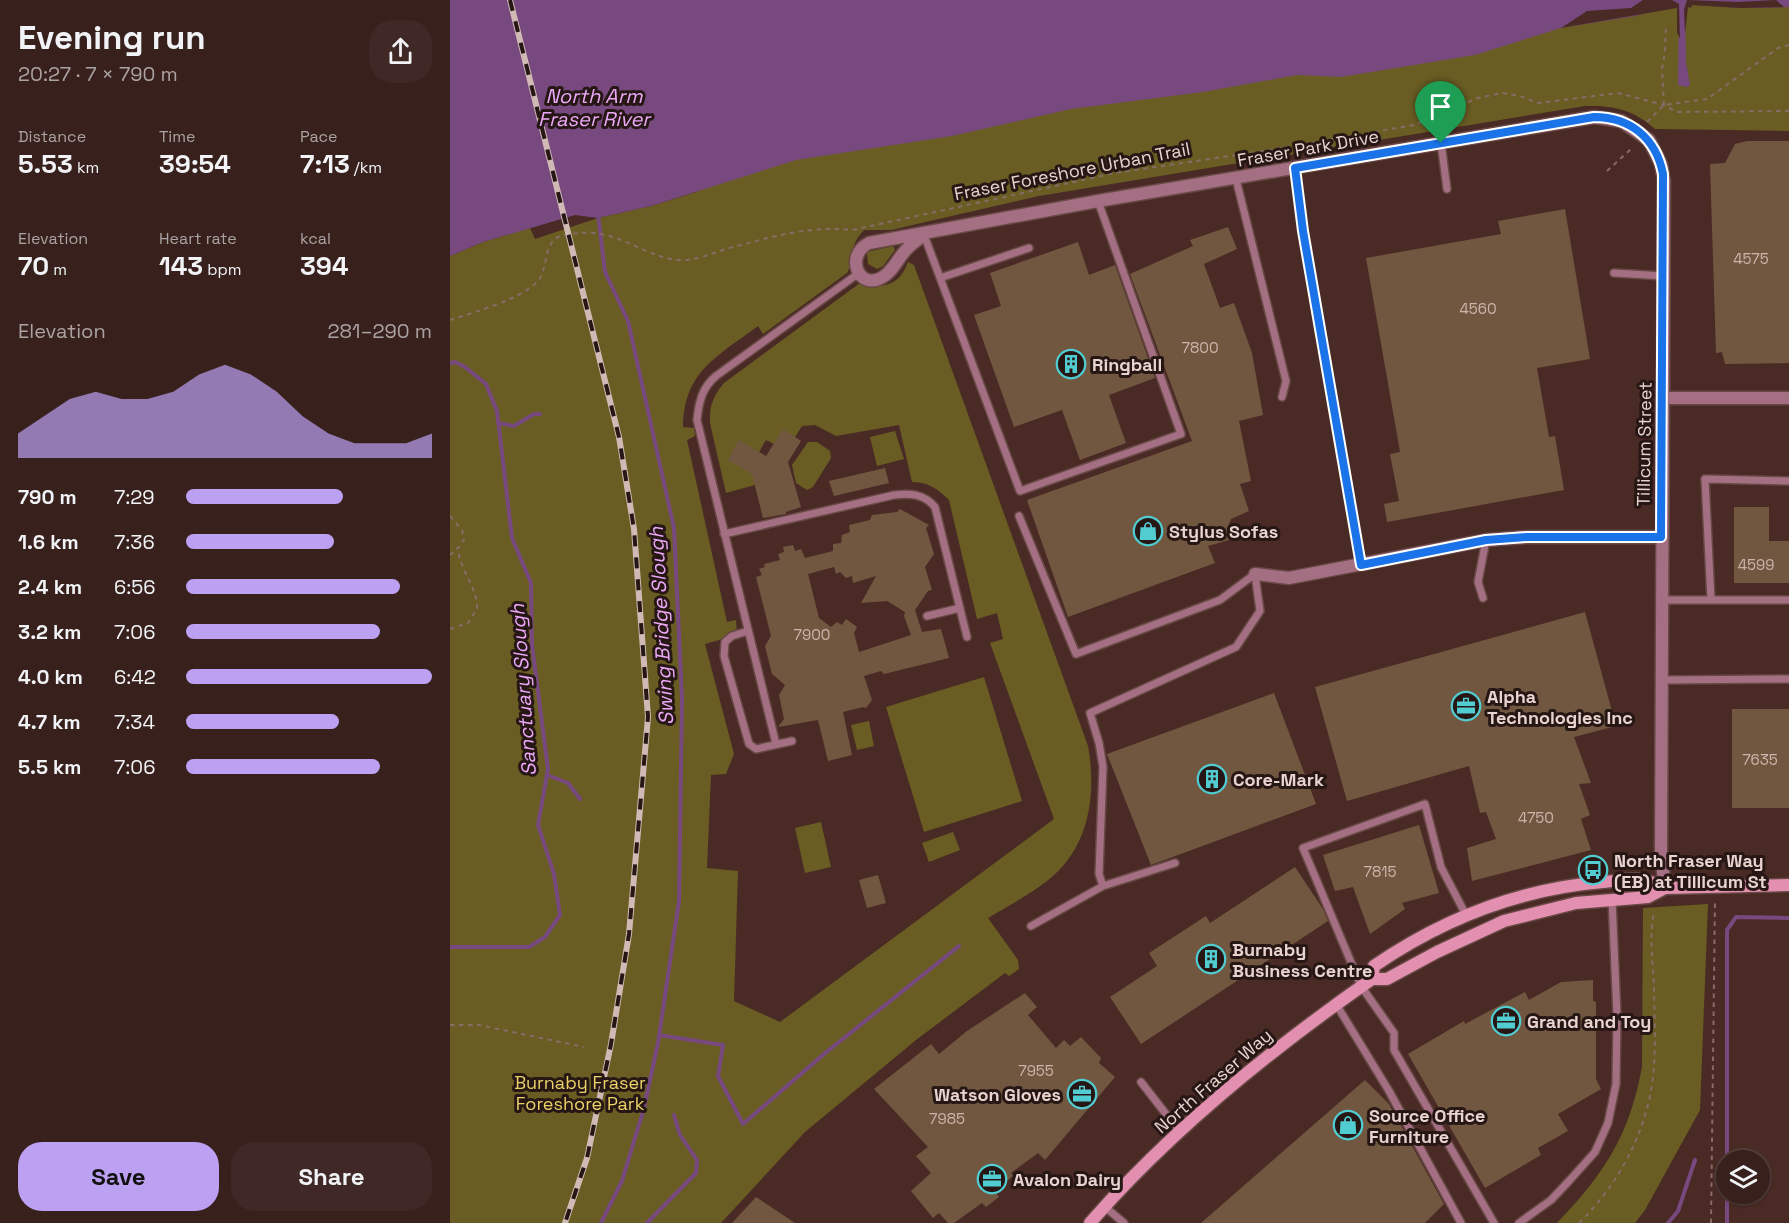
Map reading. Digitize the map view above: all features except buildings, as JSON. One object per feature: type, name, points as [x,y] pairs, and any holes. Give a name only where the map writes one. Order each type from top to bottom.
[{"type":"street","name":"Fraser Park Drive","points":[[859,273],[855,262],[856,255],[863,246],[869,243],[1098,201],[1594,117],[1611,118],[1629,125],[1649,140],[1661,164],[1664,181]]},
{"type":"street","name":"Tillicum Street","points":[[1664,181],[1661,855],[1665,888]]},
{"type":"street","points":[[859,273],[875,281],[888,274],[906,250],[924,234]]},
{"type":"street","points":[[1663,398],[1789,398]]},
{"type":"street","points":[[1255,574],[1289,579],[1486,540],[1527,537],[1661,537]]},
{"type":"street","name":"North Fraser Way","points":[[1366,983],[1374,966],[1396,951],[1466,915],[1511,897],[1564,885],[1647,878],[1665,888]]},
{"type":"street","name":"North Fraser Way","points":[[1090,1223],[1180,1132],[1264,1057],[1366,983],[1387,979],[1437,952],[1504,921],[1576,903],[1648,897],[1665,888],[1789,885]]},
{"type":"lane","points":[[1441,143],[1447,189]]},
{"type":"lane","points":[[1295,168],[1305,243],[1361,565]]},
{"type":"lane","points":[[1236,179],[1286,381],[1282,397]]},
{"type":"lane","points":[[924,234],[1020,491],[1181,434],[1098,201]]},
{"type":"lane","points":[[940,278],[1029,248]]},
{"type":"lane","points":[[776,744],[697,420],[699,402],[705,386],[859,273]]},
{"type":"lane","points":[[1614,273],[1664,276]]},
{"type":"lane","points":[[1712,600],[1706,479],[1789,481]]},
{"type":"lane","points":[[724,534],[894,495],[907,493],[928,499],[935,507],[967,637]]},
{"type":"lane","points":[[1019,516],[1076,654],[1220,600],[1255,574],[1260,611],[1236,646],[1090,713],[1103,767],[1100,874],[1103,886]]},
{"type":"lane","points":[[1483,598],[1478,582],[1486,540]]},
{"type":"lane","points":[[1662,600],[1789,600]]},
{"type":"lane","points":[[927,616],[960,608]]},
{"type":"lane","points":[[748,631],[732,636],[725,642],[724,656],[749,744],[756,749],[792,741]]},
{"type":"lane","points":[[1663,680],[1789,680]]},
{"type":"lane","points":[[1466,915],[1441,867],[1425,804],[1303,848],[1366,983],[1394,1033],[1394,1050],[1494,1223]]},
{"type":"lane","points":[[1031,926],[1103,886],[1175,864]]},
{"type":"lane","points":[[1519,1223],[1551,1200],[1582,1167],[1595,1152],[1608,1123],[1616,1084],[1617,1015],[1612,900]]},
{"type":"lane","points":[[1335,1004],[1389,1091],[1461,1223]]},
{"type":"lane","points":[[1141,1082],[1180,1132]]},
{"type":"lane","points":[[1105,1207],[1124,1223]]},
{"type":"path","points":[[1664,105],[1662,69],[1666,25]]},
{"type":"path","points":[[1647,122],[1664,105],[1707,99],[1778,48],[1789,45]]},
{"type":"path","name":"Fraser Foreshore Urban Trail","points":[[450,320],[513,297],[536,283],[540,279],[550,246],[557,237],[580,232],[618,237],[668,258],[687,260],[789,232],[815,228],[852,230],[1115,173],[1406,126],[1478,98],[1502,93],[1520,96],[1538,103],[1618,93],[1664,105],[1676,112],[1789,111]]},
{"type":"path","points":[[1607,171],[1631,149]]},
{"type":"path","points":[[450,516],[463,535],[463,543],[450,555]]},
{"type":"path","points":[[450,629],[468,623],[477,609],[476,594],[462,571],[458,549]]},
{"type":"path","points":[[1579,1223],[1596,1206],[1616,1179],[1630,1153],[1650,1095],[1654,1065],[1654,913]]},
{"type":"path","points":[[1711,1223],[1714,914]]},
{"type":"path","points":[[450,1025],[479,1025],[584,1047]]},
{"type":"green space","name":"Burnaby Fraser Foreshore Park","points":[[1679,4],[1741,8],[1789,7],[1789,131],[1655,129],[1639,117],[1623,110],[1605,106],[1585,106],[1039,196],[891,230],[864,230],[855,242],[847,273],[763,334],[758,326],[717,356],[697,378],[690,392],[683,427],[694,428],[695,436],[687,440],[727,622],[736,620],[737,635],[705,644],[734,754],[726,774],[711,775],[707,868],[738,871],[734,1001],[780,1022],[1054,819],[990,643],[1003,639],[997,613],[977,619],[949,500],[932,487],[912,482],[899,425],[836,436],[815,425],[802,426],[795,437],[774,444],[766,440],[756,461],[755,485],[726,493],[710,423],[711,407],[720,388],[860,283],[876,286],[890,284],[905,270],[908,262],[914,265],[1088,746],[1091,783],[1087,820],[1081,837],[1061,868],[1033,891],[988,918],[1018,960],[1019,969],[1009,976],[1005,973],[916,1040],[805,1132],[721,1223],[450,1223],[450,256],[483,242],[530,228],[535,239],[598,218],[651,206],[696,192],[712,170],[778,141],[1635,16]]},
{"type":"green space","points":[[893,246],[895,250],[883,266],[877,269],[868,264],[867,252]]},
{"type":"green space","points":[[895,431],[904,459],[877,466],[870,437]]},
{"type":"green space","points":[[808,442],[817,442],[830,451],[831,458],[813,487],[807,490],[796,483],[792,465]]},
{"type":"green space","points":[[984,677],[1022,801],[924,832],[886,707]]},
{"type":"green space","points":[[869,721],[874,746],[857,750],[851,725]]},
{"type":"green space","points":[[821,822],[831,867],[805,873],[795,828]]},
{"type":"green space","points":[[953,832],[960,850],[929,862],[922,843]]},
{"type":"green space","points":[[1708,904],[1700,1110],[1645,1210],[1635,1223],[1557,1223],[1589,1187],[1613,1152],[1637,1091],[1642,1067],[1643,908]]},
{"type":"water","name":"North Arm Fraser River","points":[[450,0],[1789,0],[1789,7],[1741,8],[1685,4],[1686,62],[1690,85],[1687,87],[1678,85],[1679,4],[1635,16],[1561,28],[1475,55],[1341,77],[1297,75],[1203,92],[1071,109],[952,136],[796,160],[651,206],[598,218],[575,215],[483,242],[450,256]]},
{"type":"pier","points":[[1643,0],[1672,0],[1679,4],[1680,38],[1677,33],[1677,8],[1561,28],[1587,11],[1631,8]]},
{"type":"pier","points":[[1687,0],[1737,2],[1776,0],[1784,7],[1741,8],[1692,5],[1691,8],[1688,7],[1685,33],[1684,10]]},
{"type":"waterway","name":"Swing Bridge Slough","points":[[598,214],[605,272],[628,321],[674,528],[682,699],[679,901],[658,1043],[644,1108],[622,1181],[601,1223]]},
{"type":"waterway","name":"Sanctuary Slough","points":[[450,363],[455,362],[465,367],[486,384],[497,411],[512,538],[531,583],[532,645],[548,769],[538,825],[554,874],[560,915],[545,937],[529,947],[450,947]]},
{"type":"waterway","points":[[498,423],[514,426],[534,414],[540,414]]},
{"type":"waterway","points":[[547,775],[568,783],[580,799]]},
{"type":"waterway","points":[[1727,1150],[1727,930],[1736,917],[1789,918]]},
{"type":"waterway","points":[[659,1035],[723,1045],[718,1076],[743,1124],[824,1054],[959,946]]},
{"type":"waterway","points":[[647,1223],[696,1173],[697,1160],[680,1135],[674,1115]]},
{"type":"waterway","points":[[1668,1223],[1678,1211],[1695,1160]]},
{"type":"waterway","points":[[1727,1204],[1727,1223]]},
{"type":"railway","points":[[510,0],[619,437],[634,529],[648,717],[629,934],[611,1044],[587,1158],[565,1223]]},
{"type":"place","name":"Ringball","points":[[1071,364]]},
{"type":"place","name":"Stylus Sofas","points":[[1148,531]]},
{"type":"place","name":"Alpha Technologies Inc","points":[[1466,706]]},
{"type":"place","name":"Core-Mark","points":[[1212,779]]},
{"type":"place","name":"North Fraser Way (EB) at Tillicum St","points":[[1593,870]]},
{"type":"place","name":"Burnaby Business Centre","points":[[1211,959]]},
{"type":"place","name":"Grand and Toy","points":[[1506,1021]]},
{"type":"place","name":"Watson Gloves","points":[[1082,1094]]},
{"type":"place","name":"Source Office Furniture","points":[[1348,1125]]},
{"type":"place","name":"Avalon Dairy","points":[[992,1179]]},
{"type":"route","points":[[1603,117],[1621,121],[1635,129],[1649,140],[1658,154],[1664,181],[1661,537],[1527,537],[1486,540],[1361,565],[1303,231],[1295,168],[1441,143],[1603,117]]}]
